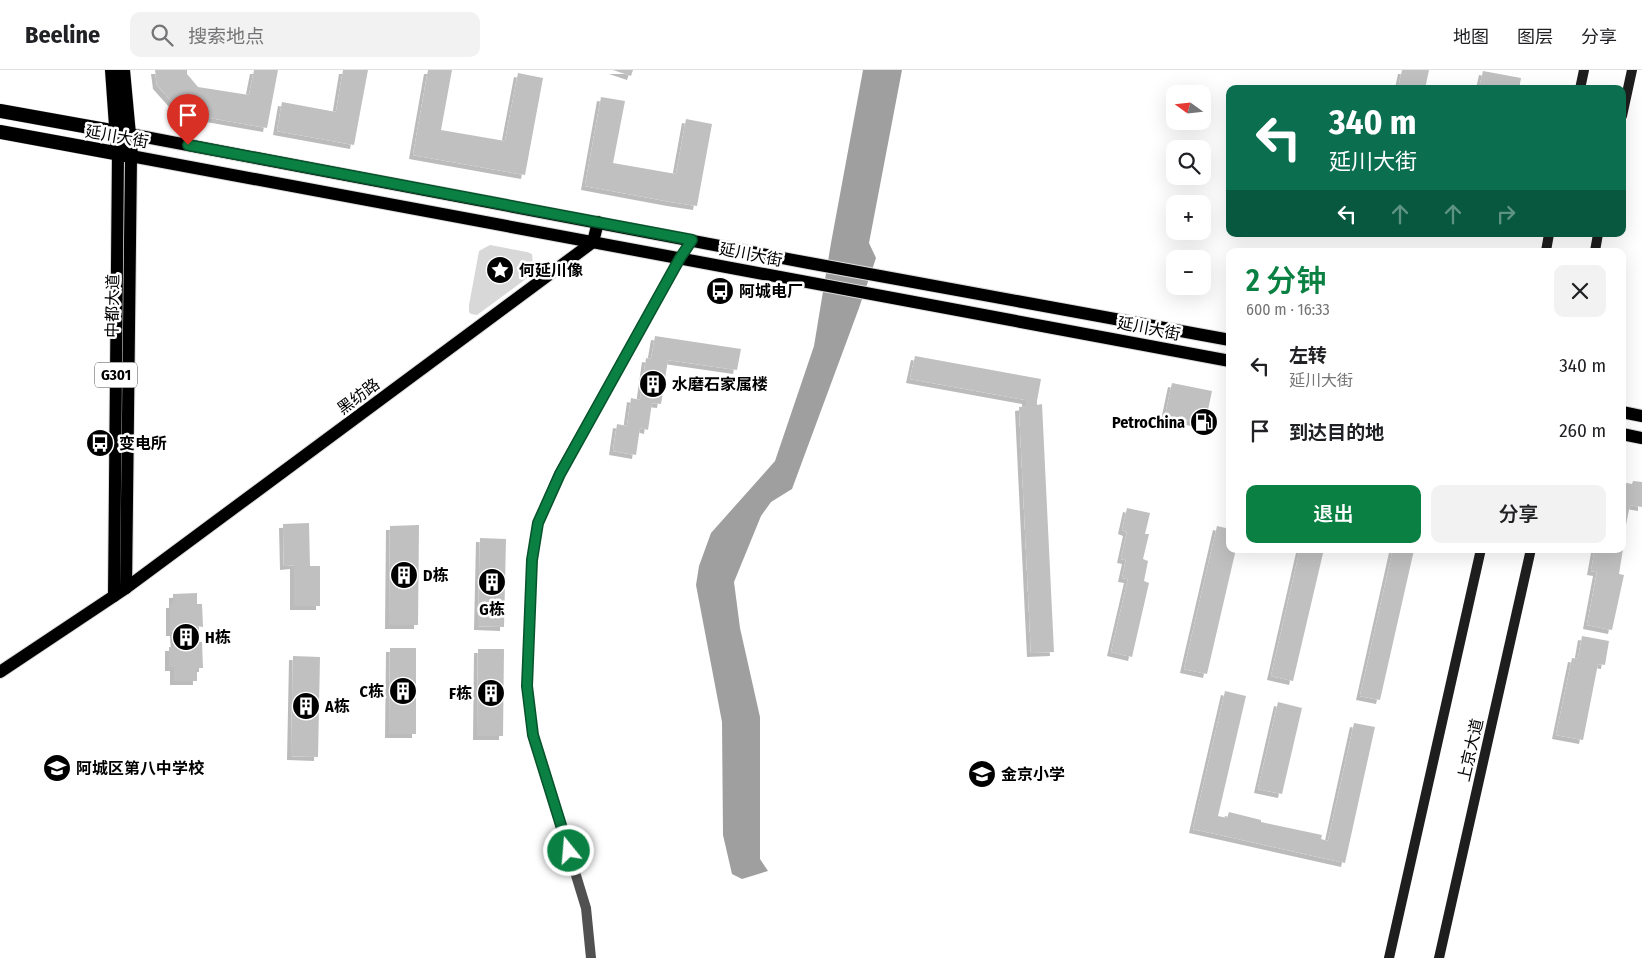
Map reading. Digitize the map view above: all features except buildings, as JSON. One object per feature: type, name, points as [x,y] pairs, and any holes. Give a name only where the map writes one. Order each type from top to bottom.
[{"type":"highway","name":"中都大道","points":[[112,70],[123,133]]},
{"type":"highway","name":"中都大道","points":[[123,70],[124,155]]},
{"type":"highway","name":"延川大街","points":[[0,111],[123,133]]},
{"type":"highway","name":"延川大街","points":[[0,132],[124,155]]},
{"type":"main road","points":[[1581,85],[1584,70]]},
{"type":"main road","points":[[1626,98],[1632,70]]},
{"type":"main road","name":"延川大街","points":[[123,133],[808,263],[1226,339]]},
{"type":"main road","name":"延川大街","points":[[124,155],[1226,360]]},
{"type":"main road","name":"中都大道","points":[[124,155],[126,588]]},
{"type":"main road","name":"中都大道","points":[[114,596],[124,155]]},
{"type":"main road","points":[[593,242],[598,222]]},
{"type":"main road","name":"黑纺路","points":[[126,588],[593,242]]},
{"type":"main road","points":[[1626,413],[1642,416]]},
{"type":"main road","points":[[1626,435],[1642,438]]},
{"type":"main road","points":[[1389,958],[1480,553]]},
{"type":"main road","name":"上京大道","points":[[1439,958],[1530,553]]},
{"type":"main road","points":[[0,672],[126,588]]},
{"type":"street","points":[[591,958],[586,908],[533,735],[527,686],[532,560],[538,523],[560,474],[680,258],[692,240]]},
{"type":"shaded area","points":[[863,70],[902,70],[869,243],[876,258],[792,489],[771,502],[761,516],[734,582],[740,628],[760,717],[760,859],[768,871],[742,879],[732,874],[723,835],[722,722],[696,585],[699,566],[711,533],[775,461],[814,346]]},
{"type":"shaded area","points":[[490,245],[532,254],[534,273],[477,315],[471,314],[469,312],[469,305],[479,251]]},
{"type":"place","name":"何延川像","points":[[500,270]]},
{"type":"place","name":"阿城电厂","points":[[720,291]]},
{"type":"place","name":"水磨石家属楼","points":[[653,384]]},
{"type":"place","name":"PetroChina","points":[[1204,422]]},
{"type":"place","name":"变电所","points":[[100,443]]},
{"type":"place","name":"D栋","points":[[404,575]]},
{"type":"place","name":"G栋","points":[[492,582]]},
{"type":"place","name":"H栋","points":[[186,637]]},
{"type":"place","name":"C栋","points":[[403,691]]},
{"type":"place","name":"F栋","points":[[491,693]]},
{"type":"place","name":"A栋","points":[[306,706]]},
{"type":"place","name":"阿城区第八中学校","points":[[57,768]]},
{"type":"place","name":"金京小学","points":[[982,774]]},
{"type":"route","points":[[188,145],[692,240],[680,258],[560,474],[538,523],[532,560],[527,686],[533,735],[569,851]]}]
